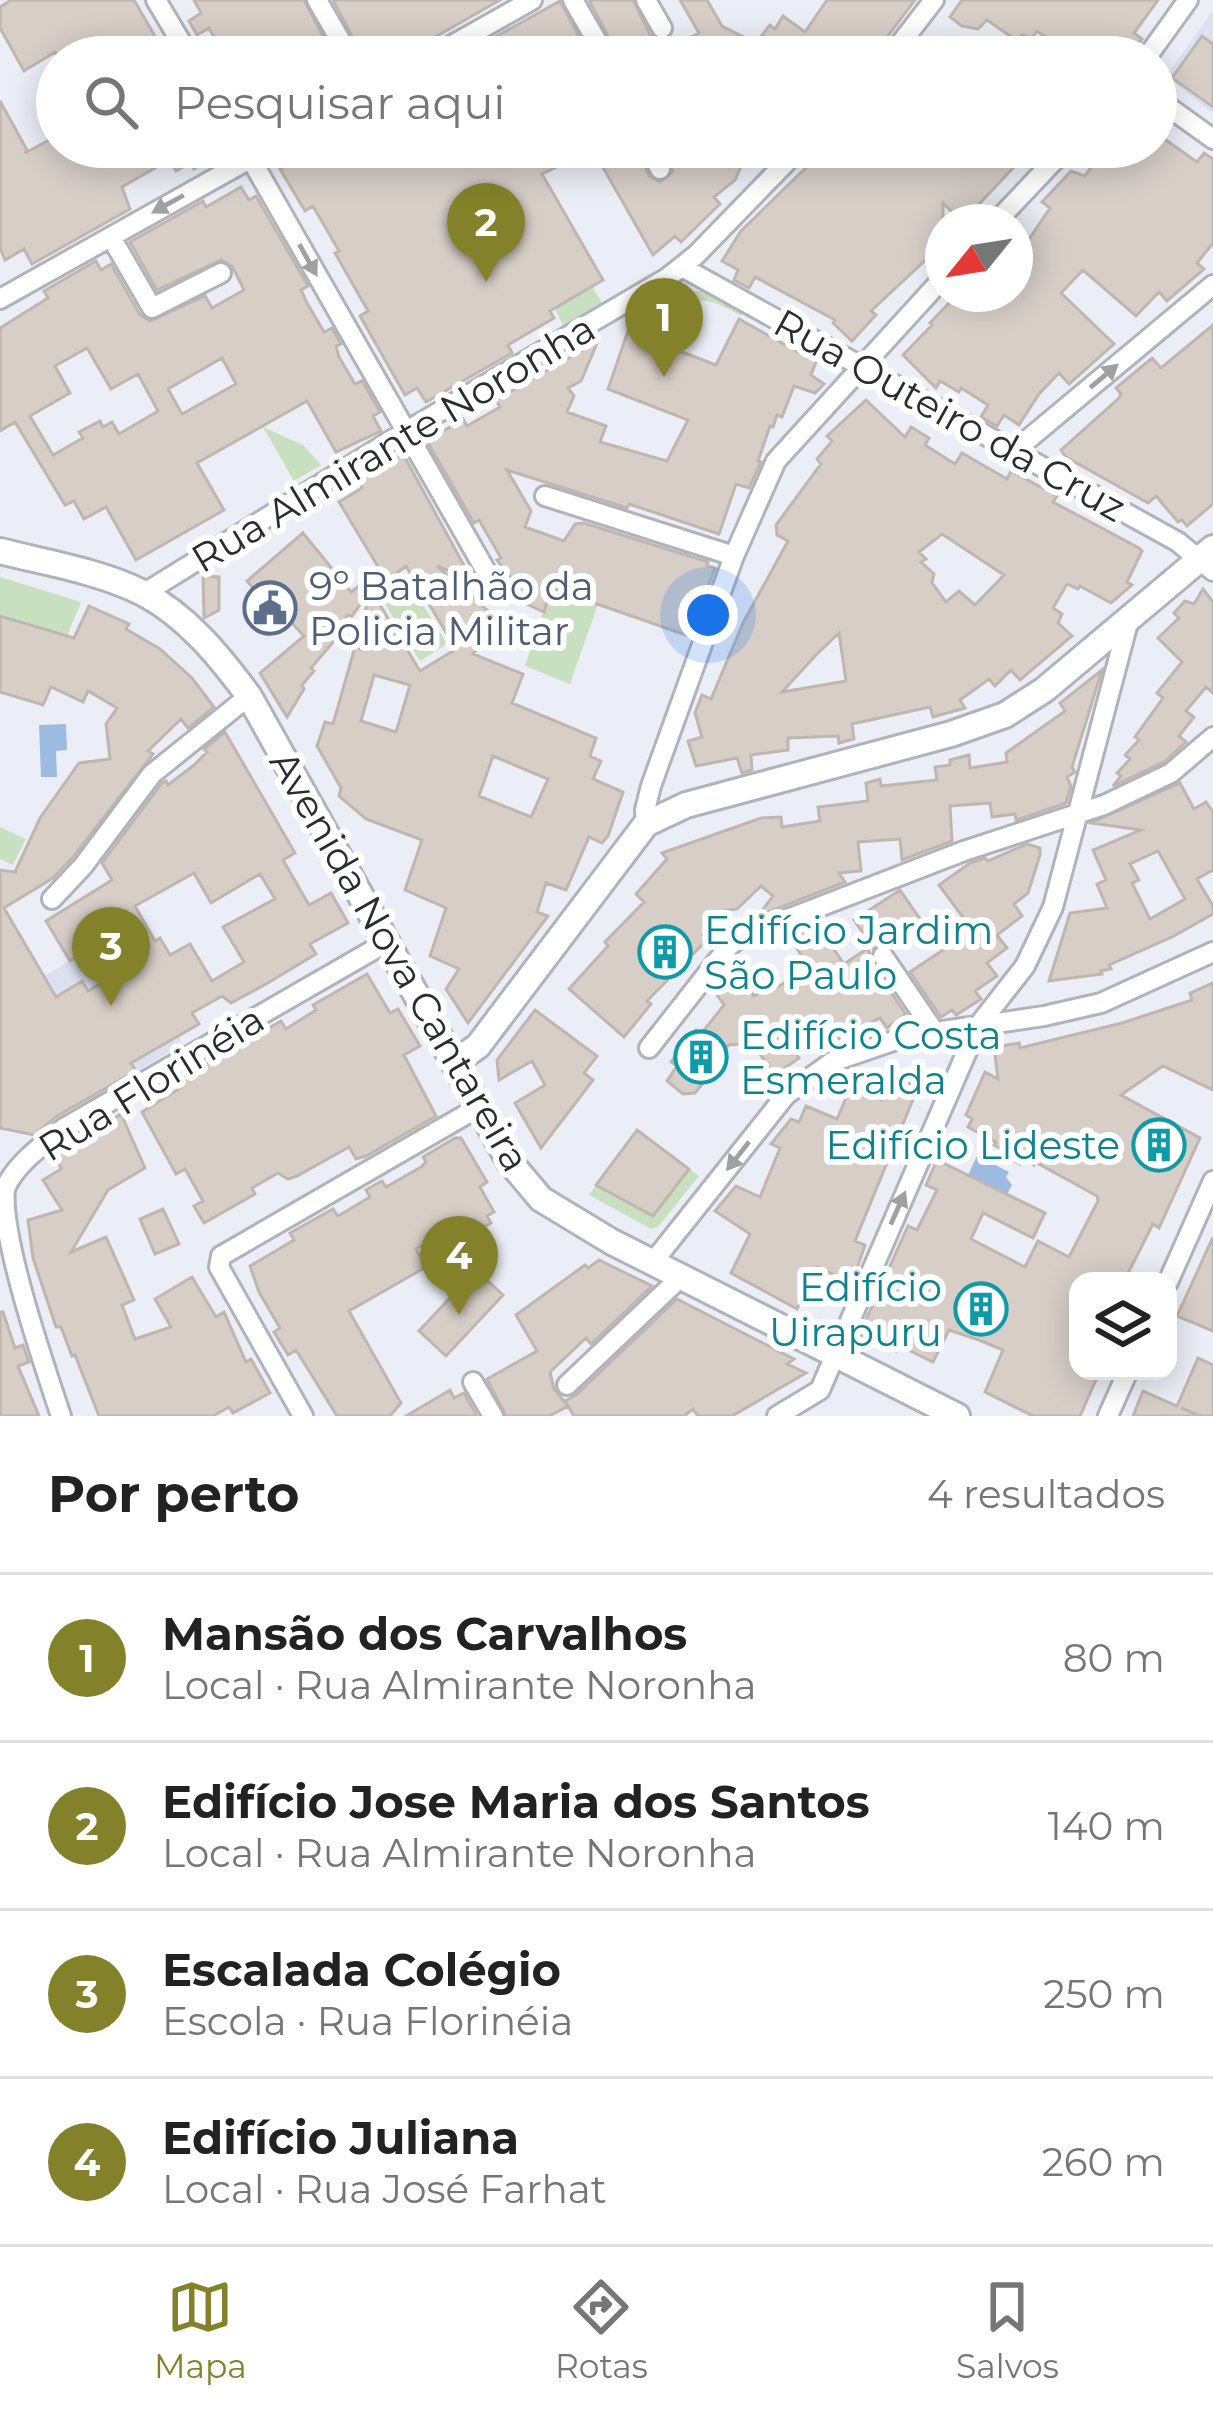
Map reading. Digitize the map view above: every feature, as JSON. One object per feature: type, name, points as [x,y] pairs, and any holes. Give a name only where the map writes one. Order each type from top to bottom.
[{"type":"main road","name":"Avenida Nova Cantareira","points":[[0,551],[76,570],[143,594],[206,644],[249,696],[509,1161],[532,1192],[612,1242],[957,1416]]},
{"type":"main road","points":[[454,1063],[478,1046],[646,824],[686,805],[951,734],[1005,715],[1044,690],[1209,559]]},
{"type":"street","points":[[156,0],[177,36]]},
{"type":"street","points":[[317,0],[338,36]]},
{"type":"street","points":[[573,0],[594,36]]},
{"type":"street","points":[[646,0],[662,28]]},
{"type":"street","points":[[906,36],[934,0]]},
{"type":"street","points":[[1162,36],[1188,0]]},
{"type":"street","points":[[466,36],[522,3]]},
{"type":"street","points":[[1177,113],[1213,139]]},
{"type":"street","points":[[0,298],[222,168]]},
{"type":"street","points":[[255,168],[487,573]]},
{"type":"street","name":"Rua Almirante Noronha","points":[[143,594],[682,267],[780,168]]},
{"type":"street","points":[[1013,204],[1047,168]]},
{"type":"street","points":[[110,236],[152,308],[220,273]]},
{"type":"street","name":"Rua Outeiro da Cruz","points":[[682,267],[1209,559]]},
{"type":"street","points":[[1014,451],[1213,285]]},
{"type":"street","points":[[646,824],[645,804],[651,786],[734,556],[776,461],[925,297]]},
{"type":"street","points":[[545,496],[734,556]]},
{"type":"street","points":[[777,1416],[820,1390],[978,1026],[1012,986],[1040,938],[1081,813],[1129,619]]},
{"type":"street","points":[[52,899],[152,774],[249,696]]},
{"type":"street","points":[[649,1048],[741,937],[964,851],[1081,813],[1172,773],[1213,736]]},
{"type":"street","name":"Rua Florinéia","points":[[61,1416],[12,1275],[2,1226],[3,1187],[64,1129],[387,942]]},
{"type":"street","points":[[653,1262],[786,1095],[832,1062],[934,1031],[1100,1003],[1213,952]]},
{"type":"street","points":[[883,956],[934,1031]]},
{"type":"street","points":[[303,1416],[219,1267],[221,1256],[479,1107]]},
{"type":"street","points":[[1172,1272],[1213,1181]]},
{"type":"street","points":[[567,1384],[682,1276]]},
{"type":"street","points":[[1108,1416],[1124,1380]]},
{"type":"street","points":[[473,1382],[493,1416]]},
{"type":"shaded area","points":[[1213,10],[1213,114],[1177,85],[1177,61]]},
{"type":"shaded area","points":[[117,933],[183,1044],[111,1087],[44,976]]},
{"type":"green space","points":[[592,286],[603,305],[564,327],[554,308]]},
{"type":"green space","points":[[706,291],[743,311],[741,316],[715,303],[694,300],[647,316],[651,304]]},
{"type":"green space","points":[[263,427],[303,445],[321,465],[294,481]]},
{"type":"green space","points":[[0,577],[81,602],[67,636],[0,616]]},
{"type":"green space","points":[[409,582],[447,644],[420,661],[382,599]]},
{"type":"green space","points":[[551,588],[598,604],[570,684],[525,666]]},
{"type":"green space","points":[[0,827],[26,839],[13,865],[0,859]]},
{"type":"green space","points":[[689,1169],[699,1176],[658,1227],[651,1229],[589,1195],[596,1185],[653,1216]]},
{"type":"water","points":[[66,724],[67,750],[56,751],[57,777],[41,777],[39,725]]},
{"type":"water","points":[[977,1156],[1009,1172],[1006,1177],[1012,1185],[1007,1194],[968,1175]]},
{"type":"building","points":[[11,0],[134,0],[155,36],[36,36],[36,64],[24,71],[0,28],[0,7]]},
{"type":"building","points":[[194,0],[304,0],[323,36],[213,36],[209,28],[197,35],[189,21],[201,13]]},
{"type":"building","points":[[333,0],[500,0],[437,36],[352,36]]},
{"type":"building","points":[[589,0],[633,0],[652,36],[608,36]]},
{"type":"building","points":[[680,0],[707,0],[722,26],[742,36],[693,36],[699,33]]},
{"type":"building","points":[[827,0],[915,0],[888,36],[761,36],[770,25],[775,29],[783,16],[805,32]]},
{"type":"building","points":[[962,0],[1158,0],[1134,33],[1138,36],[1044,36],[1037,31],[1033,36],[1010,36],[987,20],[978,29],[950,17]]},
{"type":"building","points":[[560,1],[579,36],[497,36]]},
{"type":"building","points":[[1202,36],[1213,44],[1213,107],[1177,82],[1177,71]]},
{"type":"building","points":[[0,101],[25,153],[36,147],[36,168],[155,168],[122,187],[130,209],[32,264],[24,249],[5,260],[0,248]]},
{"type":"building","points":[[1177,148],[1197,162],[1204,153],[1213,159],[1213,243],[1197,263],[1204,269],[1167,301],[1159,292],[1136,316],[1083,270],[1061,293],[1114,344],[1069,384],[1059,373],[1019,425],[1004,415],[997,426],[981,417],[988,405],[940,381],[936,388],[903,355],[941,312],[1033,312],[1033,233],[1050,208],[1042,202],[1071,171],[1085,176],[1091,168],[1177,168]]},
{"type":"building","points":[[555,168],[542,174],[603,280],[550,311],[554,318],[508,345],[512,353],[426,402],[417,388],[405,395],[360,316],[368,311],[335,253],[339,251],[313,206],[305,211],[280,169]]},
{"type":"building","points":[[603,168],[645,168],[660,182],[672,168],[740,168],[735,180],[714,197],[720,204],[681,242],[675,236],[653,255]]},
{"type":"building","points":[[806,168],[1013,168],[979,204],[925,204],[925,261],[871,311],[876,315],[852,341],[835,320],[755,277],[749,288],[734,280],[738,270],[722,261],[741,231]]},
{"type":"building","points":[[241,187],[249,200],[256,196],[308,286],[301,290],[307,303],[324,332],[332,328],[341,344],[336,346],[339,357],[355,384],[362,381],[380,412],[373,416],[381,431],[336,452],[307,401],[197,463],[224,510],[136,560],[106,507],[84,519],[74,501],[65,505],[15,422],[0,431],[0,328],[48,298],[44,291],[96,261],[101,270],[111,264],[140,315],[150,321],[205,296],[212,308],[244,290],[232,266],[221,260],[157,290],[130,242],[203,201],[206,207]],"holes":[[[87,348],[111,389],[138,374],[158,411],[119,434],[112,422],[103,427],[100,421],[79,432],[83,438],[53,455],[30,416],[70,393],[55,366]],[[222,358],[236,384],[182,414],[168,389]]]},
{"type":"building","points":[[739,319],[816,362],[811,375],[824,384],[815,393],[794,386],[782,417],[777,415],[770,426],[749,488],[736,484],[719,534],[507,470],[531,511],[525,527],[564,541],[575,524],[584,523],[715,568],[689,636],[551,588],[544,612],[509,596],[513,580],[427,441],[463,419],[467,426],[500,407],[496,400],[598,341],[581,381],[568,388],[574,396],[567,412],[606,426],[600,442],[667,461],[688,420],[608,389],[628,331],[716,365]]},
{"type":"building","points":[[1213,325],[1213,504],[1187,526],[1156,496],[1148,503],[1061,450],[1119,398],[1116,388],[1152,358],[1161,368]]},
{"type":"building","points":[[866,400],[905,437],[911,427],[929,438],[925,445],[955,464],[962,453],[1007,479],[1011,471],[1057,496],[1053,502],[1139,548],[1142,551],[1127,582],[1132,585],[1111,603],[1067,584],[1053,608],[1062,614],[1058,623],[1072,636],[1020,680],[1011,670],[995,686],[989,679],[960,700],[965,708],[933,717],[930,707],[852,724],[854,739],[839,743],[838,736],[788,738],[788,750],[751,755],[752,770],[742,773],[737,758],[696,766],[688,741],[702,737],[695,713],[702,695],[711,699],[743,623],[788,541],[777,535],[776,525],[821,464],[817,459],[832,441],[827,436]],"holes":[[[942,534],[1004,575],[975,605],[959,591],[946,602],[932,583],[934,574],[921,562],[926,559],[919,552]],[[839,633],[846,681],[782,692],[816,655]]]},
{"type":"building","points":[[403,454],[472,580],[437,566],[495,617],[488,624],[487,638],[473,654],[523,674],[512,703],[596,738],[590,756],[601,761],[593,779],[623,792],[608,836],[602,843],[589,837],[566,890],[546,883],[537,912],[548,916],[468,1023],[446,989],[459,969],[430,956],[446,908],[405,890],[422,840],[366,819],[339,796],[341,788],[317,746],[325,722],[333,724],[355,647],[364,650],[373,622],[363,619],[371,590],[420,671],[456,649],[406,566],[387,581],[382,573],[352,616],[347,615],[335,640],[311,668],[314,671],[287,717],[260,673],[304,636],[247,581],[303,533],[351,592],[380,570],[339,502],[362,488],[359,478]],"holes":[[[374,675],[410,685],[396,732],[361,721]],[[493,756],[548,779],[531,817],[479,796]]]},
{"type":"building","points":[[203,576],[219,577],[219,610],[204,618]]},
{"type":"building","points":[[1203,589],[1213,602],[1213,693],[1206,687],[1186,711],[1194,717],[1179,736],[1186,742],[1164,762],[1113,786],[1130,759],[1125,755],[1139,740],[1135,737],[1163,698],[1157,693],[1182,662],[1158,638],[1179,618],[1174,613],[1185,601],[1194,604]]},
{"type":"building","points":[[89,606],[129,624],[126,629],[160,649],[192,678],[214,707],[188,728],[181,719],[148,751],[153,754],[73,857],[53,878],[4,908],[56,997],[82,981],[88,991],[123,970],[105,940],[70,961],[46,921],[112,880],[102,863],[162,783],[168,785],[194,765],[207,752],[204,749],[225,732],[295,853],[283,860],[309,905],[331,893],[348,923],[310,944],[316,954],[266,984],[231,1003],[222,996],[192,1013],[199,1024],[131,1063],[136,1071],[57,1116],[34,1135],[0,1128],[0,870],[15,872],[40,818],[79,763],[110,759],[106,724],[117,708],[88,691],[83,702],[51,687],[43,705],[0,692],[0,616],[74,638]],"holes":[[[194,873],[211,903],[260,874],[275,899],[223,927],[244,962],[212,981],[190,944],[170,955],[160,938],[155,941],[135,906]]]},
{"type":"building","points":[[1102,670],[1072,767],[1075,772],[1067,777],[1071,786],[1066,803],[1016,820],[1015,814],[992,817],[990,803],[950,806],[952,841],[902,860],[900,839],[858,842],[861,871],[839,873],[845,882],[758,916],[773,896],[761,886],[737,909],[726,910],[703,935],[708,939],[647,1001],[651,1004],[624,1037],[569,989],[644,902],[636,894],[667,859],[662,853],[761,818],[781,817],[782,827],[820,821],[818,807],[868,801],[866,783],[880,779],[881,786],[937,780],[935,767],[950,765],[950,760],[969,755],[970,768],[1007,762],[1006,753],[1065,711],[1060,703]]},
{"type":"building","points":[[1180,783],[1194,809],[1206,802],[1213,812],[1213,870],[1197,879],[1213,914],[1109,965],[1111,969],[1102,974],[1049,981],[1070,913],[1107,908],[1097,884],[1106,880],[1093,850],[1141,830],[1091,823]],"holes":[[[1158,851],[1185,899],[1150,919],[1132,883],[1139,880],[1130,864]]]},
{"type":"building","points":[[1027,844],[1040,848],[1040,855],[1028,893],[1014,904],[1022,916],[997,935],[1007,948],[987,963],[997,976],[975,991],[981,999],[956,1015],[952,1010],[941,1017],[910,972],[946,948],[938,938],[965,920],[939,885],[970,863],[988,861]]},
{"type":"building","points":[[900,890],[923,923],[890,945],[873,948],[854,920]]},
{"type":"building","points":[[816,923],[844,964],[868,948],[872,964],[911,1022],[903,1016],[887,1028],[880,1018],[839,1039],[833,1028],[795,1053],[799,1058],[775,1075],[752,1043],[728,1045],[720,1062],[706,1061],[708,1077],[695,1093],[683,1094],[667,1081],[677,1066],[671,1062],[724,1005],[713,989],[731,965],[754,996],[773,984],[776,988],[784,983],[789,990],[814,974],[787,934]]},
{"type":"building","points":[[367,974],[390,1013],[398,1009],[420,1046],[404,1055],[436,1116],[366,1156],[356,1159],[349,1147],[297,1176],[288,1179],[278,1173],[252,1188],[255,1194],[204,1223],[194,1206],[203,1201],[185,1169],[176,1174],[142,1112],[180,1088],[176,1082],[281,1021],[286,1029],[316,1010],[313,1005]]},
{"type":"building","points":[[1213,983],[1213,1090],[1163,1066],[1121,1095],[1200,1138],[1159,1228],[1153,1224],[1129,1272],[1069,1272],[1069,1380],[1096,1380],[1080,1416],[1033,1416],[985,1392],[1003,1350],[979,1340],[949,1330],[933,1362],[898,1345],[896,1351],[859,1335],[908,1226],[917,1230],[937,1190],[926,1185],[937,1160],[1045,1213],[1033,1238],[983,1213],[971,1239],[1025,1267],[1038,1241],[1069,1257],[1098,1201],[1097,1196],[1035,1162],[1022,1158],[1020,1164],[1003,1155],[1005,1151],[996,1142],[968,1127],[972,1119],[966,1115],[985,1072],[998,1079],[994,1047],[1019,1043],[1020,1048],[1122,1023],[1192,1000],[1190,993]]},
{"type":"building","points":[[535,1010],[597,1056],[584,1073],[593,1080],[541,1148],[515,1103],[545,1085],[532,1061],[499,1080],[497,1060]]},
{"type":"building","points":[[892,1076],[918,1087],[855,1241],[865,1245],[852,1283],[817,1267],[797,1309],[731,1273],[750,1234],[715,1211],[736,1186],[760,1197],[780,1148],[771,1144],[791,1119],[799,1122],[806,1106],[837,1119],[851,1086],[882,1100]]},
{"type":"building","points":[[121,1114],[145,1168],[108,1190],[71,1252],[106,1237],[134,1300],[122,1305],[135,1339],[171,1327],[155,1299],[192,1277],[216,1317],[224,1312],[246,1362],[251,1359],[270,1393],[233,1413],[229,1407],[213,1416],[99,1416],[75,1355],[61,1327],[56,1327],[33,1258],[28,1220],[62,1210],[43,1180],[61,1169],[55,1154]]},
{"type":"building","points":[[637,1130],[689,1169],[653,1216],[596,1185]]},
{"type":"building","points":[[461,1138],[487,1182],[480,1187],[494,1212],[487,1216],[491,1223],[453,1245],[445,1232],[416,1249],[426,1267],[349,1311],[401,1403],[390,1416],[337,1416],[296,1350],[288,1355],[274,1332],[280,1328],[250,1266],[294,1240],[290,1233],[333,1209],[338,1216],[370,1197],[366,1190],[382,1181],[386,1187],[421,1167],[426,1162],[423,1157]]},
{"type":"building","points":[[163,1209],[179,1244],[155,1254],[140,1219]]},
{"type":"building","points":[[1213,1237],[1213,1331],[1177,1316]]},
{"type":"building","points":[[599,1260],[652,1286],[591,1344],[586,1338],[550,1372],[554,1389],[568,1406],[549,1416],[506,1416],[487,1379],[537,1351],[516,1315]]},
{"type":"building","points":[[476,1270],[503,1295],[446,1356],[419,1331]]},
{"type":"building","points":[[677,1299],[794,1359],[787,1364],[806,1373],[732,1416],[698,1416],[693,1409],[684,1416],[574,1416],[565,1401]]},
{"type":"building","points":[[0,1312],[15,1348],[23,1345],[29,1362],[18,1366],[39,1416],[0,1416]]},
{"type":"building","points":[[1198,1358],[1213,1365],[1213,1416],[1181,1408],[1200,1416],[1133,1416],[1143,1391],[1177,1406]]},
{"type":"building","points":[[450,1390],[454,1398],[464,1393],[477,1416],[406,1416]]},
{"type":"place","name":"Edifício Jose Maria dos Santos","points":[[486,282]]},
{"type":"place","name":"Mansão dos Carvalhos","points":[[664,377]]},
{"type":"place","name":"9º Batalhão da Policia Militar","points":[[270,608]]},
{"type":"place","name":"Edifício Jardim São Paulo","points":[[665,952]]},
{"type":"place","name":"Escalada Colégio","points":[[111,1006]]},
{"type":"place","name":"Edifício Costa Esmeralda","points":[[701,1057]]},
{"type":"place","name":"Edifício Lideste","points":[[1159,1145]]},
{"type":"place","name":"Edifício Uirapuru","points":[[981,1309]]},
{"type":"place","name":"Edifício Juliana","points":[[459,1315]]}]
